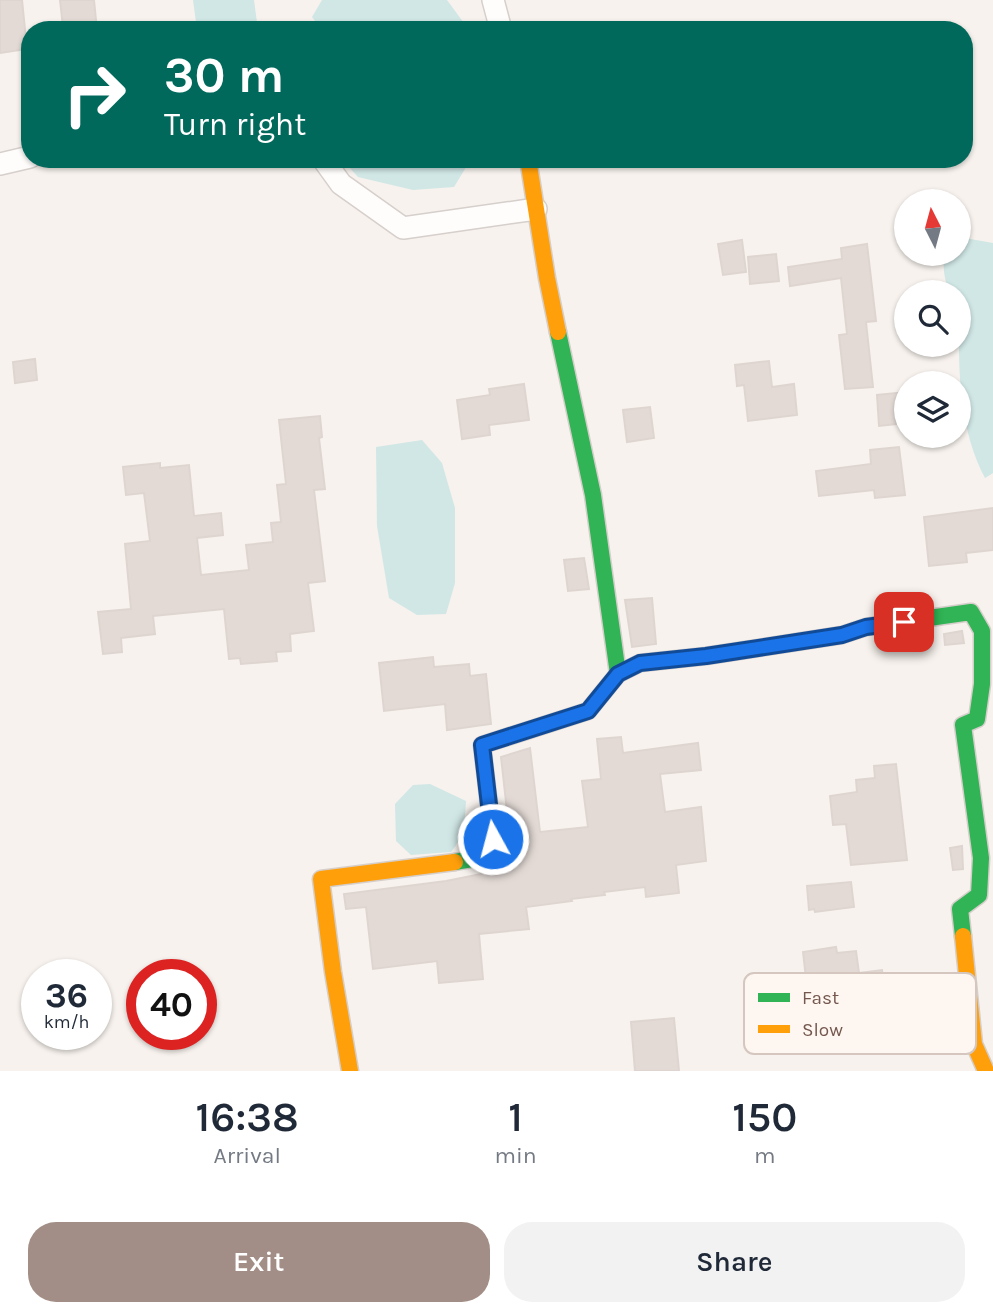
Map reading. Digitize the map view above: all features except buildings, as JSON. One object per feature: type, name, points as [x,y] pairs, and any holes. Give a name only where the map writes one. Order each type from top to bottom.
[{"type":"street","points":[[493,0],[499,21]]},
{"type":"street","points":[[0,164],[21,159]]},
{"type":"street","points":[[329,168],[341,184],[403,228],[536,209]]},
{"type":"street","points":[[529,168],[547,278],[593,495],[618,674]]},
{"type":"street","points":[[350,1071],[332,972],[321,878],[436,867],[484,857],[493,839],[482,745],[588,711],[618,674],[640,663],[706,656],[842,635],[866,627],[971,612],[982,631],[982,684],[976,719],[963,725],[982,858],[979,895],[960,909],[967,973]]},
{"type":"street","points":[[976,1048],[986,1071]]},
{"type":"water","points":[[193,0],[254,0],[257,21],[196,21]]},
{"type":"water","points":[[322,0],[447,0],[462,21],[315,21],[312,17]]},
{"type":"water","points":[[350,168],[466,168],[454,187],[413,190],[358,177]]},
{"type":"water","points":[[971,239],[993,243],[993,473],[985,478],[971,443],[971,371],[960,371],[959,364],[959,357],[971,357],[971,280],[946,280],[944,266],[971,266]]},
{"type":"water","points":[[422,440],[442,463],[455,508],[455,583],[446,614],[417,615],[389,598],[377,526],[376,447]]},
{"type":"water","points":[[430,784],[466,801],[463,828],[451,852],[411,855],[396,841],[395,804],[413,785]]},
{"type":"traffic: fast","points":[[455,862],[483,857],[493,839],[482,745],[588,711],[618,674],[593,495],[558,332]]},
{"type":"traffic: fast","points":[[618,674],[640,663],[706,656],[842,635],[866,627],[971,612],[982,631],[982,684],[977,719],[963,725],[981,858],[979,895],[960,909],[963,936]]},
{"type":"traffic: slow","points":[[529,168],[558,332]]},
{"type":"traffic: slow","points":[[350,1071],[321,879],[455,862]]},
{"type":"traffic: slow","points":[[963,936],[967,973]]},
{"type":"traffic: slow","points":[[976,1048],[986,1071]]},
{"type":"route","points":[[493,839],[482,745],[588,711],[618,674],[640,663],[706,656],[842,635],[866,627],[904,622]]}]
